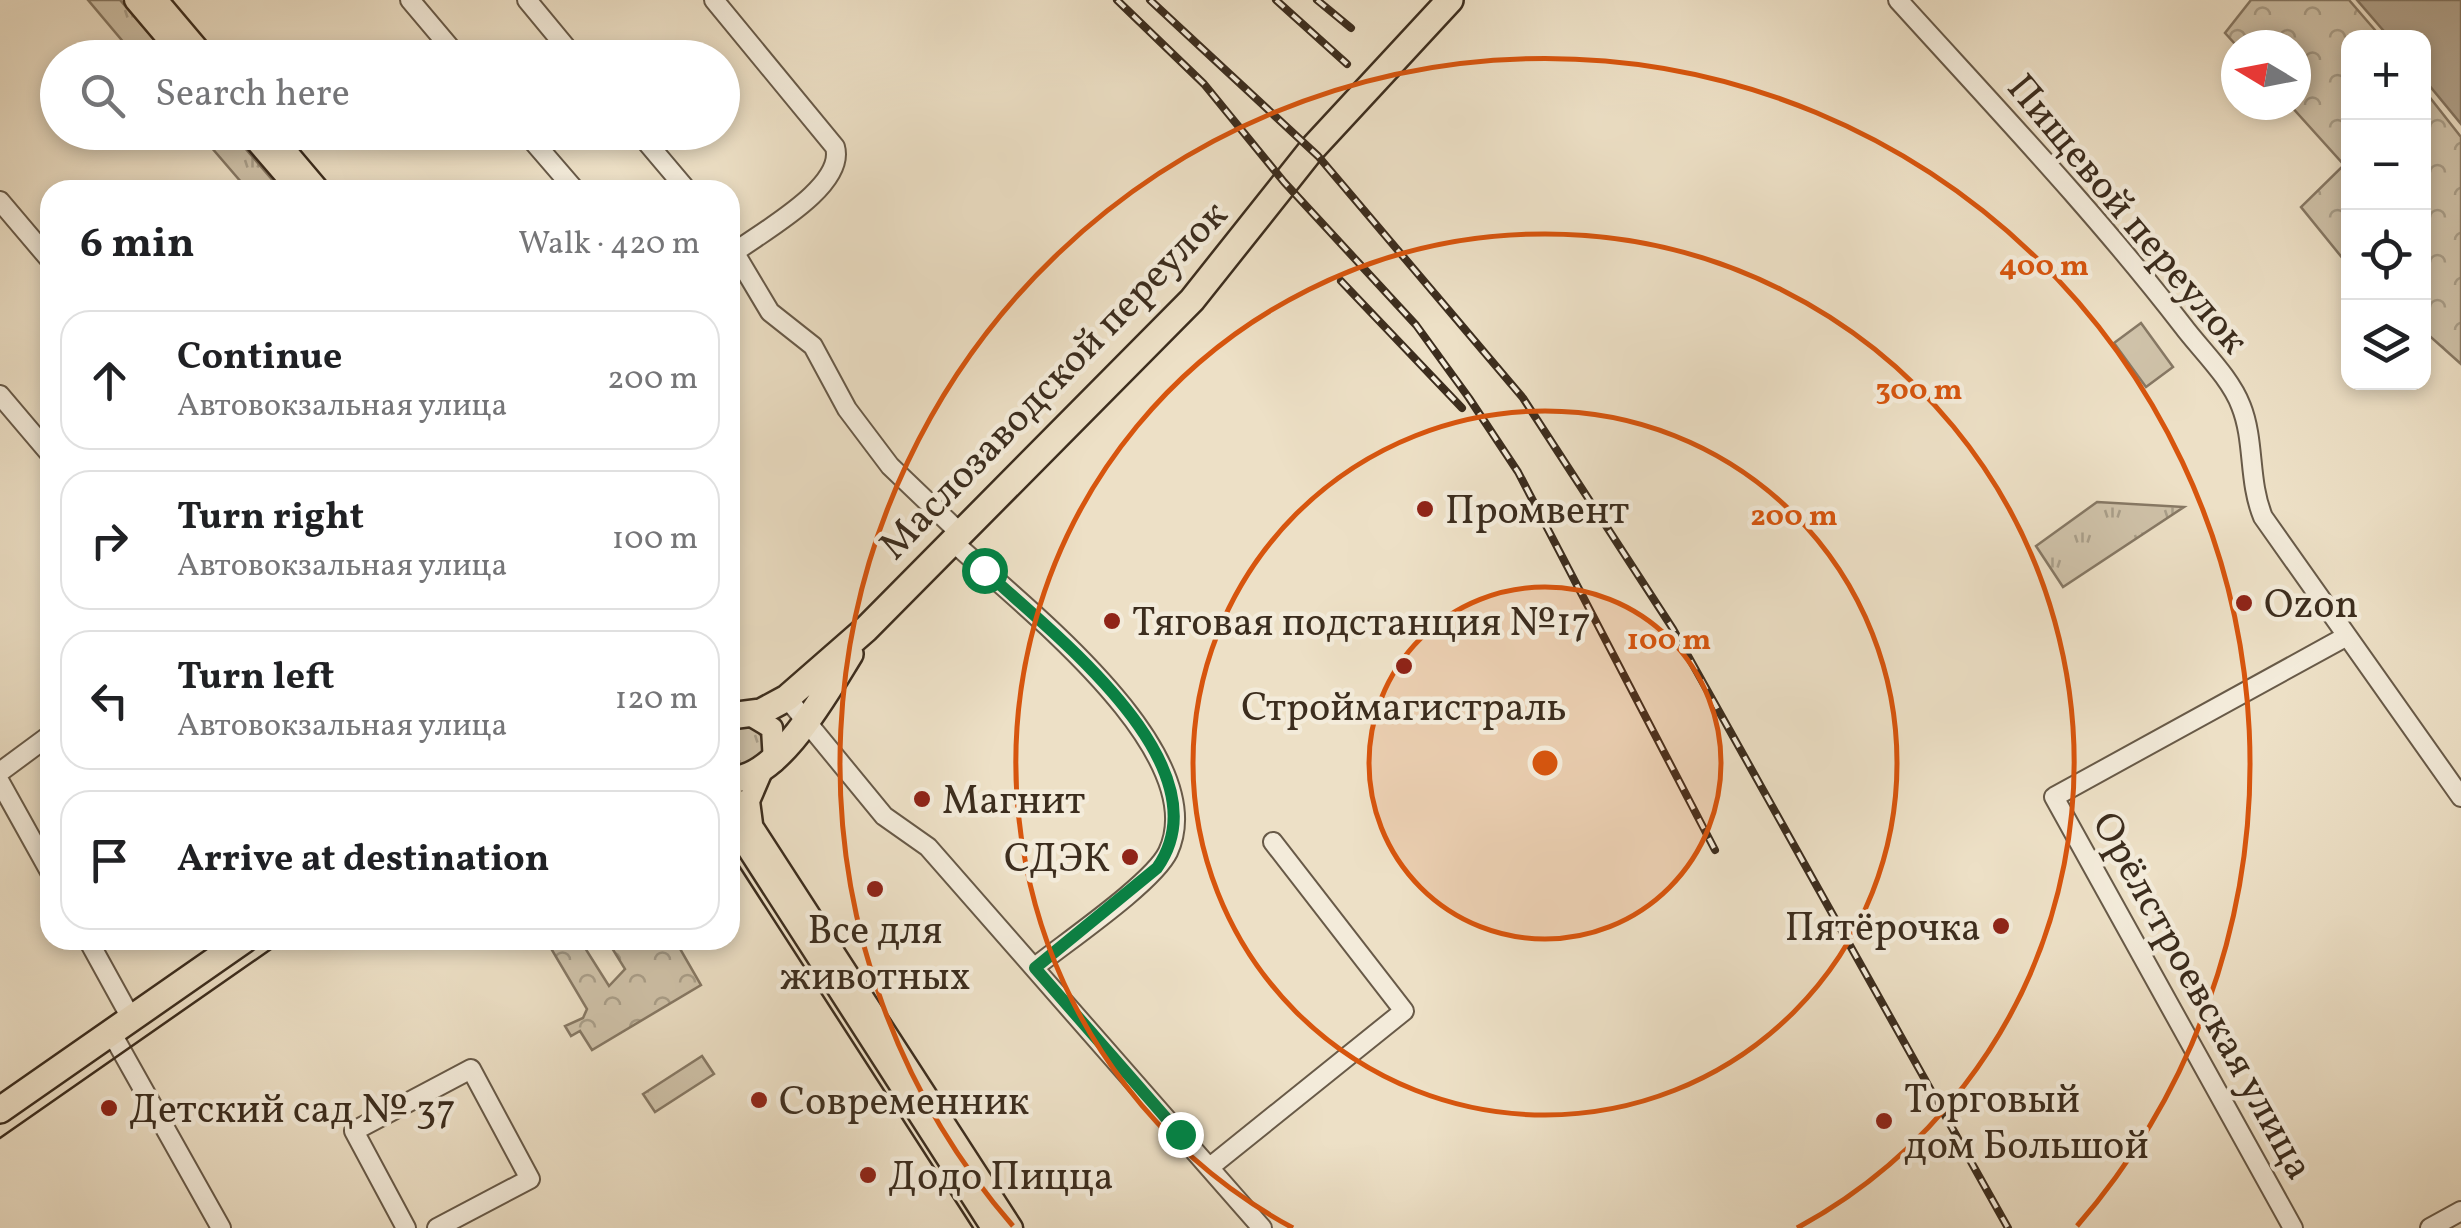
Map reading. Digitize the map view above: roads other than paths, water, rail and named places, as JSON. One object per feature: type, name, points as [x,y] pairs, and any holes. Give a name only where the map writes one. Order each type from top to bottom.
[{"type":"highway","name":"Маслозаводской переулок","points":[[740,715],[787,698],[866,629],[1192,300],[1312,149],[1450,0]]},
{"type":"highway","name":"Маслозаводской переулок","points":[[767,768],[866,629]]},
{"type":"highway","points":[[740,776],[767,768]]},
{"type":"highway","points":[[0,1110],[230,950]]},
{"type":"main road","points":[[135,0],[169,40]]},
{"type":"main road","points":[[157,0],[191,40]]},
{"type":"main road","points":[[264,150],[289,180]]},
{"type":"main road","points":[[286,150],[311,180]]},
{"type":"main road","points":[[740,715],[772,728],[767,768],[749,802],[752,826]]},
{"type":"main road","points":[[740,807],[1012,1228]]},
{"type":"main road","points":[[740,837],[992,1228]]},
{"type":"street","points":[[410,0],[444,40]]},
{"type":"street","points":[[527,0],[560,40]]},
{"type":"street","points":[[714,0],[835,148],[838,158],[837,169],[819,190],[740,243]]},
{"type":"street","name":"Пищевой переулок","points":[[1898,0],[2042,157],[2154,290],[2236,396],[2244,418],[2254,497],[2280,544],[2347,636]]},
{"type":"street","points":[[541,150],[566,180]]},
{"type":"street","points":[[653,150],[678,180]]},
{"type":"street","points":[[0,202],[40,248]]},
{"type":"street","points":[[740,261],[770,312],[813,346],[846,410],[890,466],[1121,705],[1158,755],[1174,804],[1172,839],[1157,868],[1035,968]]},
{"type":"street","points":[[0,395],[40,442]]},
{"type":"street","points":[[2347,636],[2461,797]]},
{"type":"street","name":"Орёлстроевская улица","points":[[2293,1228],[2054,797],[2347,636]]},
{"type":"street","points":[[787,698],[884,816],[928,847],[1262,1228]]},
{"type":"street","points":[[0,772],[40,742]]},
{"type":"street","points":[[0,782],[40,854]]},
{"type":"street","points":[[1210,1168],[1404,1012],[1273,842]]},
{"type":"street","points":[[92,950],[121,1025],[221,1228]]},
{"type":"street","points":[[406,1228],[354,1131],[472,1069],[530,1178],[437,1228]]},
{"type":"street","points":[[2430,1228],[2461,1210]]},
{"type":"tram line","points":[[740,867],[973,1228]]},
{"type":"tram line","points":[[0,1138],[270,950]]},
{"type":"railway","points":[[1117,0],[1204,84],[1284,182],[1416,325],[1469,398],[1518,472],[1715,850]]},
{"type":"railway","points":[[1150,0],[1318,156],[1523,398],[1673,629],[2008,1228]]},
{"type":"railway","points":[[1276,0],[1347,64]]},
{"type":"railway","points":[[1317,0],[1351,28]]},
{"type":"railway","points":[[1341,281],[1462,408]]},
{"type":"place","name":"Промвент","points":[[1425,509]]},
{"type":"place","name":"Ozon","points":[[2244,603]]},
{"type":"place","name":"Тяговая подстанция №17","points":[[1112,621]]},
{"type":"place","name":"Строймагистраль","points":[[1404,666]]},
{"type":"place","name":"Магнит","points":[[922,799]]},
{"type":"place","name":"СДЭК","points":[[1130,857]]},
{"type":"place","name":"Все для животных","points":[[875,889]]},
{"type":"place","name":"Пятёрочка","points":[[2001,926]]},
{"type":"place","name":"Современник","points":[[759,1100]]},
{"type":"place","name":"Детский сад № 37","points":[[109,1108]]},
{"type":"place","name":"Торговый дом Большой","points":[[1884,1121]]},
{"type":"place","name":"Додо Пицца","points":[[868,1175]]}]
